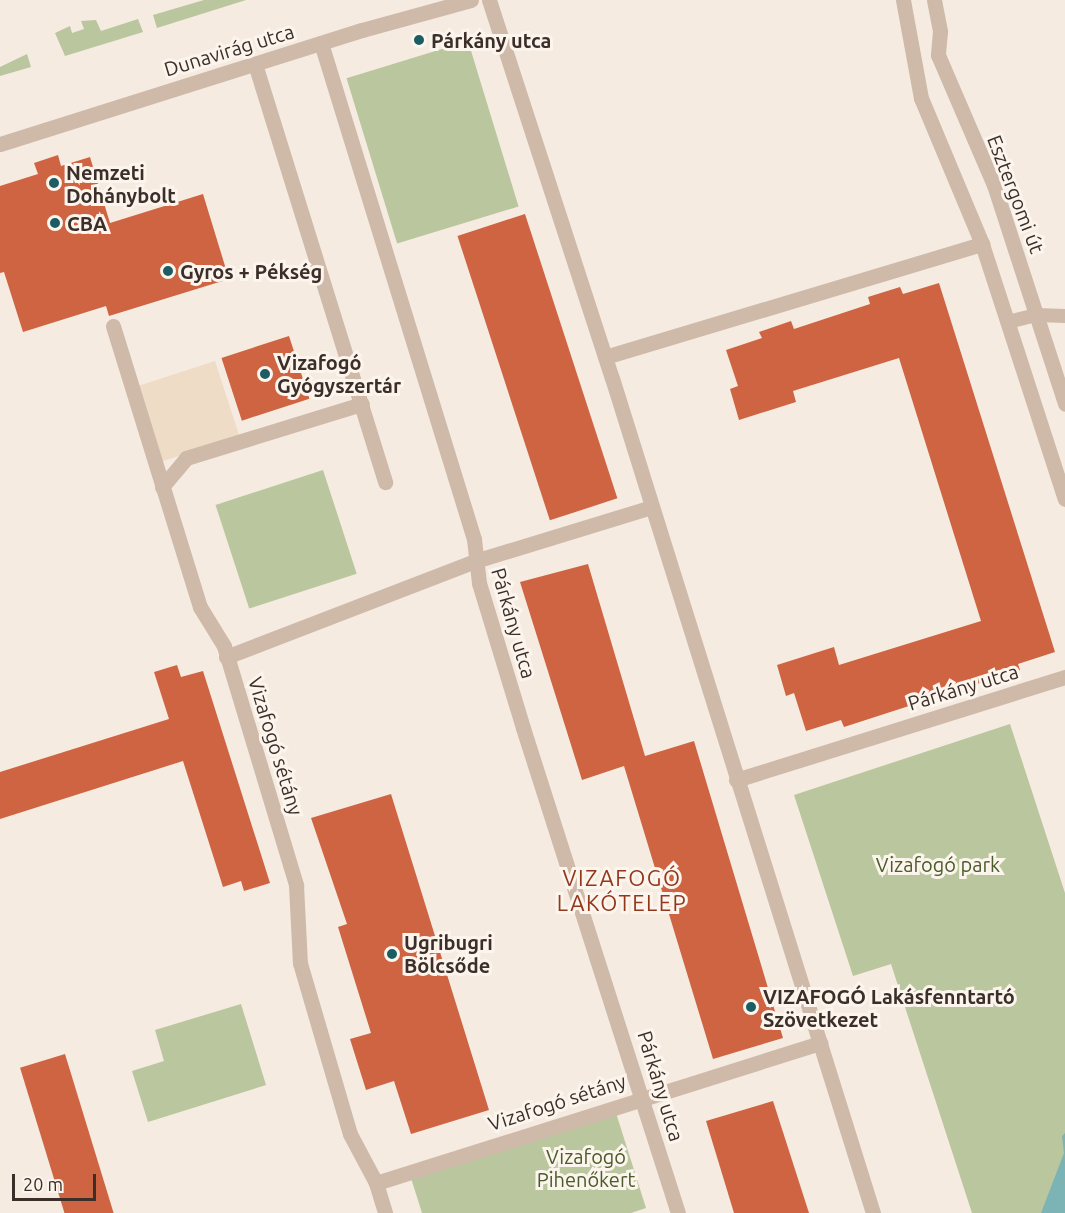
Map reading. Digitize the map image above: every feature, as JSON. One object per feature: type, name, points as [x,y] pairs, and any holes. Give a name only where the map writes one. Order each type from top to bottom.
[{"type":"street","name":"Dunavirág utca","points":[[0,144],[321,43],[471,0]]},
{"type":"street","points":[[489,0],[605,357],[873,1213]]},
{"type":"street","points":[[903,0],[921,98],[982,244],[1065,499]]},
{"type":"street","name":"Esztergomi út","points":[[934,0],[940,31],[938,55],[994,185],[1065,404]]},
{"type":"street","name":"Párkány utca","points":[[321,43],[474,539],[475,561],[523,728],[644,1096],[678,1213]]},
{"type":"street","points":[[255,64],[385,482]]},
{"type":"street","points":[[605,357],[982,244]]},
{"type":"street","name":"Vizafogó sétány","points":[[113,326],[200,607],[226,657],[296,885],[300,963],[350,1134],[376,1183],[385,1213]]},
{"type":"street","points":[[162,488],[186,458],[362,404]]},
{"type":"street","points":[[226,657],[475,561],[652,507]]},
{"type":"street","name":"Párkány utca","points":[[736,780],[1065,677]]},
{"type":"street","name":"Vizafogó sétány","points":[[376,1183],[644,1096],[820,1043]]},
{"type":"lane","points":[[1008,322],[1037,315],[1065,316]]},
{"type":"green space","points":[[204,0],[246,0],[157,28],[153,15]]},
{"type":"green space","points":[[138,19],[143,32],[65,56],[55,33],[70,26],[72,33],[84,29],[81,21],[96,20],[101,31]]},
{"type":"green space","points":[[468,41],[519,206],[397,244],[347,78]]},
{"type":"green space","points":[[27,54],[31,67],[0,76],[0,67]]},
{"type":"green space","points":[[323,470],[357,574],[249,609],[216,505]]},
{"type":"green space","name":"Vizafogó park","points":[[1010,724],[1065,893],[1065,1213],[972,1213],[891,964],[853,976],[794,795]]},
{"type":"green space","points":[[241,1004],[266,1085],[148,1122],[132,1071],[164,1061],[155,1030]]},
{"type":"green space","name":"Vizafogó Pihenőkert","points":[[616,1113],[646,1208],[631,1213],[422,1213],[411,1178]]},
{"type":"shaded area","points":[[215,361],[239,436],[155,464],[130,389]]},
{"type":"water","points":[[1065,1133],[1065,1213],[1041,1213],[1064,1153],[1062,1136]]},
{"type":"building","points":[[58,155],[61,166],[90,157],[110,223],[203,194],[229,279],[109,316],[106,306],[23,332],[4,272],[0,273],[0,186],[38,174],[34,163]]},
{"type":"building","points":[[525,214],[617,498],[550,520],[457,236]]},
{"type":"building","points":[[939,283],[1055,652],[1018,664],[1020,670],[844,727],[841,720],[806,731],[794,693],[786,696],[777,665],[834,647],[839,665],[981,621],[899,358],[793,391],[796,402],[739,420],[730,389],[738,386],[726,350],[762,338],[759,332],[791,321],[794,329],[870,304],[868,297],[900,287],[903,294]]},
{"type":"building","name":"Vizafogó Gyógyszertár","points":[[289,336],[309,399],[242,421],[221,358]]},
{"type":"building","points":[[588,564],[645,756],[694,741],[783,1038],[713,1059],[624,766],[582,780],[520,582]]},
{"type":"building","points":[[177,665],[181,677],[203,671],[270,883],[244,891],[241,881],[223,887],[183,761],[0,819],[0,772],[169,719],[154,672]]},
{"type":"building","name":"Ugribugri Bölcsőde","points":[[391,794],[489,1110],[411,1134],[394,1081],[366,1090],[350,1039],[371,1033],[338,927],[347,924],[311,818]]},
{"type":"building","points":[[65,1054],[114,1213],[64,1213],[20,1068]]},
{"type":"building","points":[[773,1101],[809,1213],[734,1213],[706,1121]]},
{"type":"place","name":"Párkány utca","points":[[419,40]]},
{"type":"place","name":"Nemzeti Dohánybolt","points":[[54,183]]},
{"type":"place","name":"CBA","points":[[55,223]]},
{"type":"place","name":"Gyros + Pékség","points":[[168,271]]},
{"type":"place","name":"Vizafogó Gyógyszertár","points":[[265,374]]},
{"type":"place","name":"Ugribugri Bölcsőde","points":[[392,954]]},
{"type":"place","name":"VIZAFOGÓ Lakásfenntartó Szövetkezet","points":[[751,1007]]},
{"type":"district","name":"VIZAFOGÓ LAKÓTELEP","points":[[622,890]]}]
